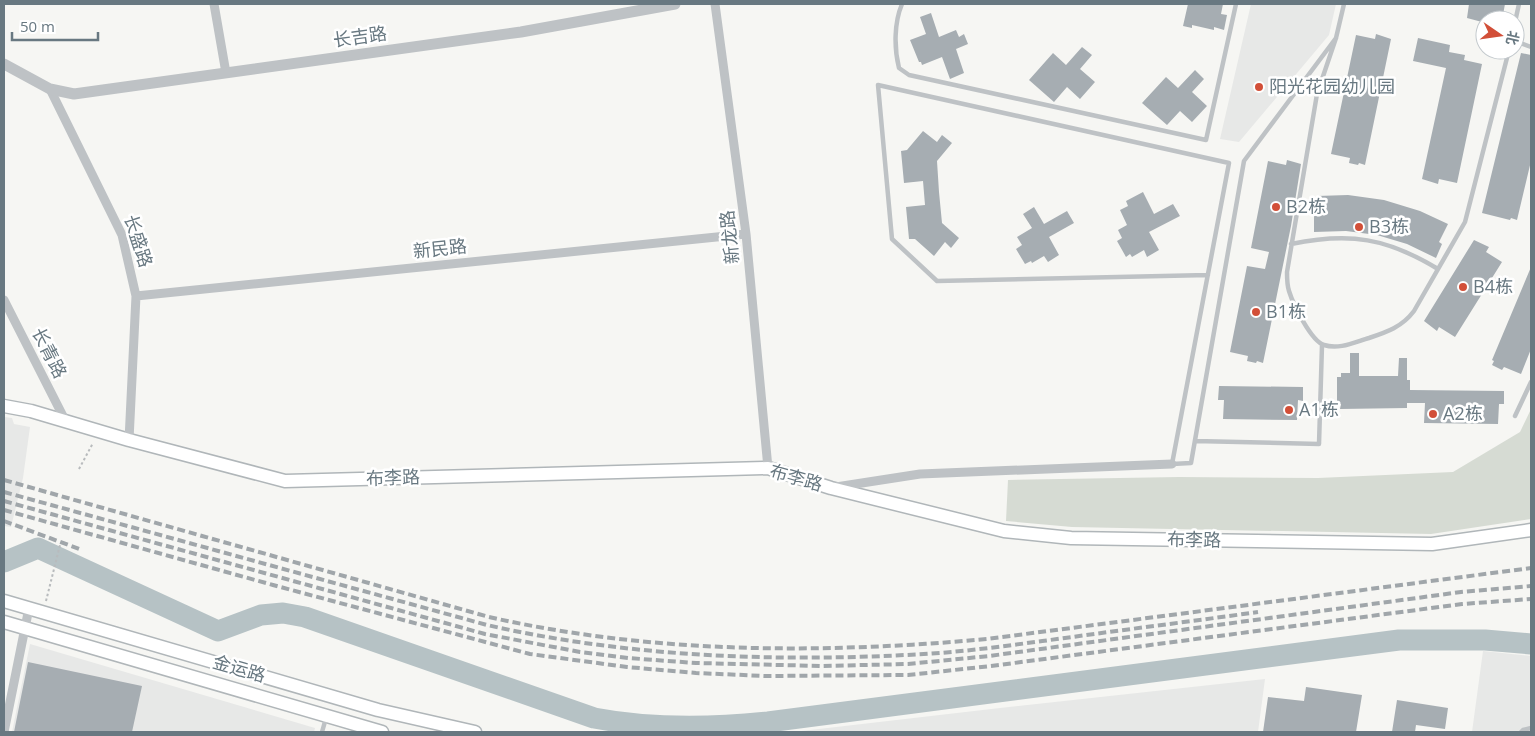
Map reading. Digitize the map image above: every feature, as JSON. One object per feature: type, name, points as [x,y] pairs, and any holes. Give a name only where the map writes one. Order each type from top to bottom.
[{"type":"main road","name":"布李路","points":[[4,406],[65,420],[129,440],[285,481],[768,468],[831,488],[1004,531],[1071,538],[1432,544],[1531,530]]},
{"type":"main road","name":"金运路","points":[[4,601],[378,710],[475,732]]},
{"type":"main road","name":"金运路","points":[[4,622],[382,732]]},
{"type":"street","points":[[214,4],[226,73]]},
{"type":"street","name":"长吉路","points":[[50,89],[74,94],[521,32],[675,4]]},
{"type":"street","name":"新龙路","points":[[715,4],[746,234],[768,468]]},
{"type":"street","points":[[4,64],[50,89]]},
{"type":"street","name":"长盛路","points":[[50,89],[122,235],[136,296],[129,440]]},
{"type":"street","name":"新民路","points":[[136,296],[746,234]]},
{"type":"street","name":"长青路","points":[[4,300],[65,420]]},
{"type":"street","points":[[831,488],[920,474],[1172,464]]},
{"type":"street","points":[[4,732],[29,608]]},
{"type":"lane","points":[[902,4],[899,11],[895,50],[899,68],[908,75],[1206,140],[1236,4]]},
{"type":"lane","points":[[1344,4],[1336,38],[1317,94],[1287,272],[1288,289],[1294,302],[1311,335],[1322,345],[1340,346],[1387,332],[1399,326],[1414,311],[1465,222],[1506,60]]},
{"type":"lane","points":[[1208,275],[936,281],[892,239],[878,85],[1229,163],[1208,275],[1172,464],[1192,463],[1244,161],[1336,38]]},
{"type":"lane","points":[[1292,244],[1342,237],[1368,240],[1392,246],[1416,256],[1438,269]]},
{"type":"lane","points":[[1195,441],[1319,444],[1322,345]]},
{"type":"lane","points":[[1515,416],[1531,382]]},
{"type":"lane","points":[[322,732],[326,716]]},
{"type":"lane","points":[[1521,732],[1531,728]]},
{"type":"path","points":[[79,470],[99,430]]},
{"type":"path","points":[[54,570],[60,545]]},
{"type":"shaded area","name":"阳光花园幼儿园","points":[[1251,4],[1336,4],[1329,35],[1239,142],[1220,139]]},
{"type":"shaded area","points":[[1531,409],[1531,519],[1431,534],[1072,527],[1006,521],[1008,480],[1179,477],[1318,478],[1453,472],[1520,432]]},
{"type":"shaded area","points":[[4,417],[12,418],[14,424],[30,427],[23,478],[11,527],[4,526]]},
{"type":"shaded area","points":[[30,644],[315,728],[314,732],[12,732]]},
{"type":"shaded area","points":[[1483,651],[1531,656],[1531,732],[1472,732]]},
{"type":"shaded area","points":[[1265,679],[1258,732],[793,732],[1000,708]]},
{"type":"building","points":[[1188,4],[1223,4],[1221,14],[1227,15],[1224,30],[1214,27],[1214,30],[1192,25],[1192,28],[1183,26]]},
{"type":"building","points":[[1469,4],[1505,4],[1504,10],[1475,10],[1475,20],[1467,18]]},
{"type":"building","points":[[931,13],[939,37],[956,30],[959,37],[964,34],[968,44],[956,49],[964,73],[950,79],[942,57],[922,65],[910,40],[926,34],[920,17]]},
{"type":"building","points":[[1376,34],[1391,39],[1365,165],[1359,163],[1358,165],[1349,163],[1350,158],[1331,154],[1356,35],[1375,39]]},
{"type":"building","points":[[1418,38],[1450,45],[1449,52],[1465,55],[1464,60],[1482,64],[1457,183],[1439,179],[1438,184],[1422,179],[1446,68],[1413,61]]},
{"type":"building","points":[[1082,47],[1092,55],[1080,69],[1095,82],[1080,99],[1067,87],[1054,102],[1029,80],[1053,53],[1066,65]]},
{"type":"building","points":[[1525,54],[1531,55],[1531,161],[1517,220],[1482,213],[1519,60],[1525,60]]},
{"type":"building","points":[[1195,70],[1204,79],[1192,92],[1207,106],[1192,122],[1180,111],[1167,125],[1142,103],[1166,77],[1178,88]]},
{"type":"building","points":[[923,131],[937,142],[942,135],[952,143],[937,161],[939,192],[942,223],[959,238],[951,248],[945,242],[934,256],[915,239],[909,239],[906,207],[925,205],[923,181],[904,183],[901,151],[907,150]]},
{"type":"building","points":[[1287,160],[1301,164],[1291,226],[1263,363],[1257,361],[1256,363],[1247,361],[1248,356],[1230,352],[1247,266],[1265,269],[1269,252],[1251,248],[1268,161],[1286,165]]},
{"type":"building","points":[[1143,192],[1154,214],[1173,204],[1180,216],[1149,232],[1159,250],[1147,257],[1144,250],[1132,257],[1130,254],[1126,257],[1117,241],[1122,238],[1118,230],[1127,225],[1120,210],[1128,206],[1126,201]]},
{"type":"building","name":"B3栋","points":[[1348,195],[1384,200],[1420,211],[1448,224],[1439,242],[1442,244],[1436,258],[1407,244],[1377,235],[1346,231],[1314,232],[1314,216],[1317,216],[1317,196]]},
{"type":"building","points":[[1034,207],[1044,224],[1067,211],[1074,223],[1049,237],[1059,255],[1048,262],[1044,256],[1032,263],[1031,261],[1025,264],[1016,249],[1022,245],[1017,237],[1032,228],[1023,214]]},
{"type":"building","name":"B4栋","points":[[1474,240],[1489,247],[1486,252],[1502,262],[1455,337],[1439,327],[1437,331],[1424,321]]},
{"type":"building","points":[[1531,267],[1531,349],[1521,374],[1504,367],[1502,370],[1492,365],[1494,361],[1492,360]]},
{"type":"building","points":[[1350,353],[1359,353],[1359,376],[1398,376],[1399,358],[1407,358],[1407,380],[1410,380],[1410,390],[1504,391],[1504,404],[1499,404],[1498,424],[1424,423],[1425,403],[1407,403],[1407,408],[1340,409],[1341,404],[1337,404],[1337,377],[1341,377],[1341,373],[1350,373]]},
{"type":"building","name":"A1栋","points":[[1219,386],[1303,387],[1303,401],[1298,400],[1297,420],[1223,419],[1224,400],[1218,400]]},
{"type":"building","points":[[28,662],[142,686],[132,732],[14,732]]},
{"type":"building","points":[[1306,687],[1362,695],[1356,732],[1263,732],[1268,697],[1304,701]]},
{"type":"building","points":[[1397,700],[1448,708],[1445,729],[1416,725],[1415,732],[1392,732]]},
{"type":"waterway","points":[[4,562],[38,548],[218,631],[261,615],[283,613],[305,617],[594,718],[659,726],[702,726],[768,722],[1399,640],[1485,640],[1531,644]]},
{"type":"railway","points":[[4,480],[489,617],[613,638],[737,648],[862,647],[987,639],[1531,568]]},
{"type":"railway","points":[[4,492],[487,625],[590,644],[643,650],[748,657],[801,658],[926,654],[966,651],[1258,612]]},
{"type":"railway","points":[[4,501],[485,634],[580,652],[696,663],[822,666],[908,664],[989,656],[1461,592],[1531,586]]},
{"type":"railway","points":[[4,510],[530,654],[627,667],[696,673],[766,676],[908,675],[991,666],[1462,604],[1531,599]]},
{"type":"railway","points":[[4,521],[82,550]]},
{"type":"place","name":"阳光花园幼儿园","points":[[1259,87]]},
{"type":"place","name":"B2栋","points":[[1276,207]]},
{"type":"place","name":"B3栋","points":[[1359,227]]},
{"type":"place","name":"B4栋","points":[[1463,287]]},
{"type":"place","name":"B1栋","points":[[1256,312]]},
{"type":"place","name":"A1栋","points":[[1289,410]]},
{"type":"place","name":"A2栋","points":[[1433,414]]}]
